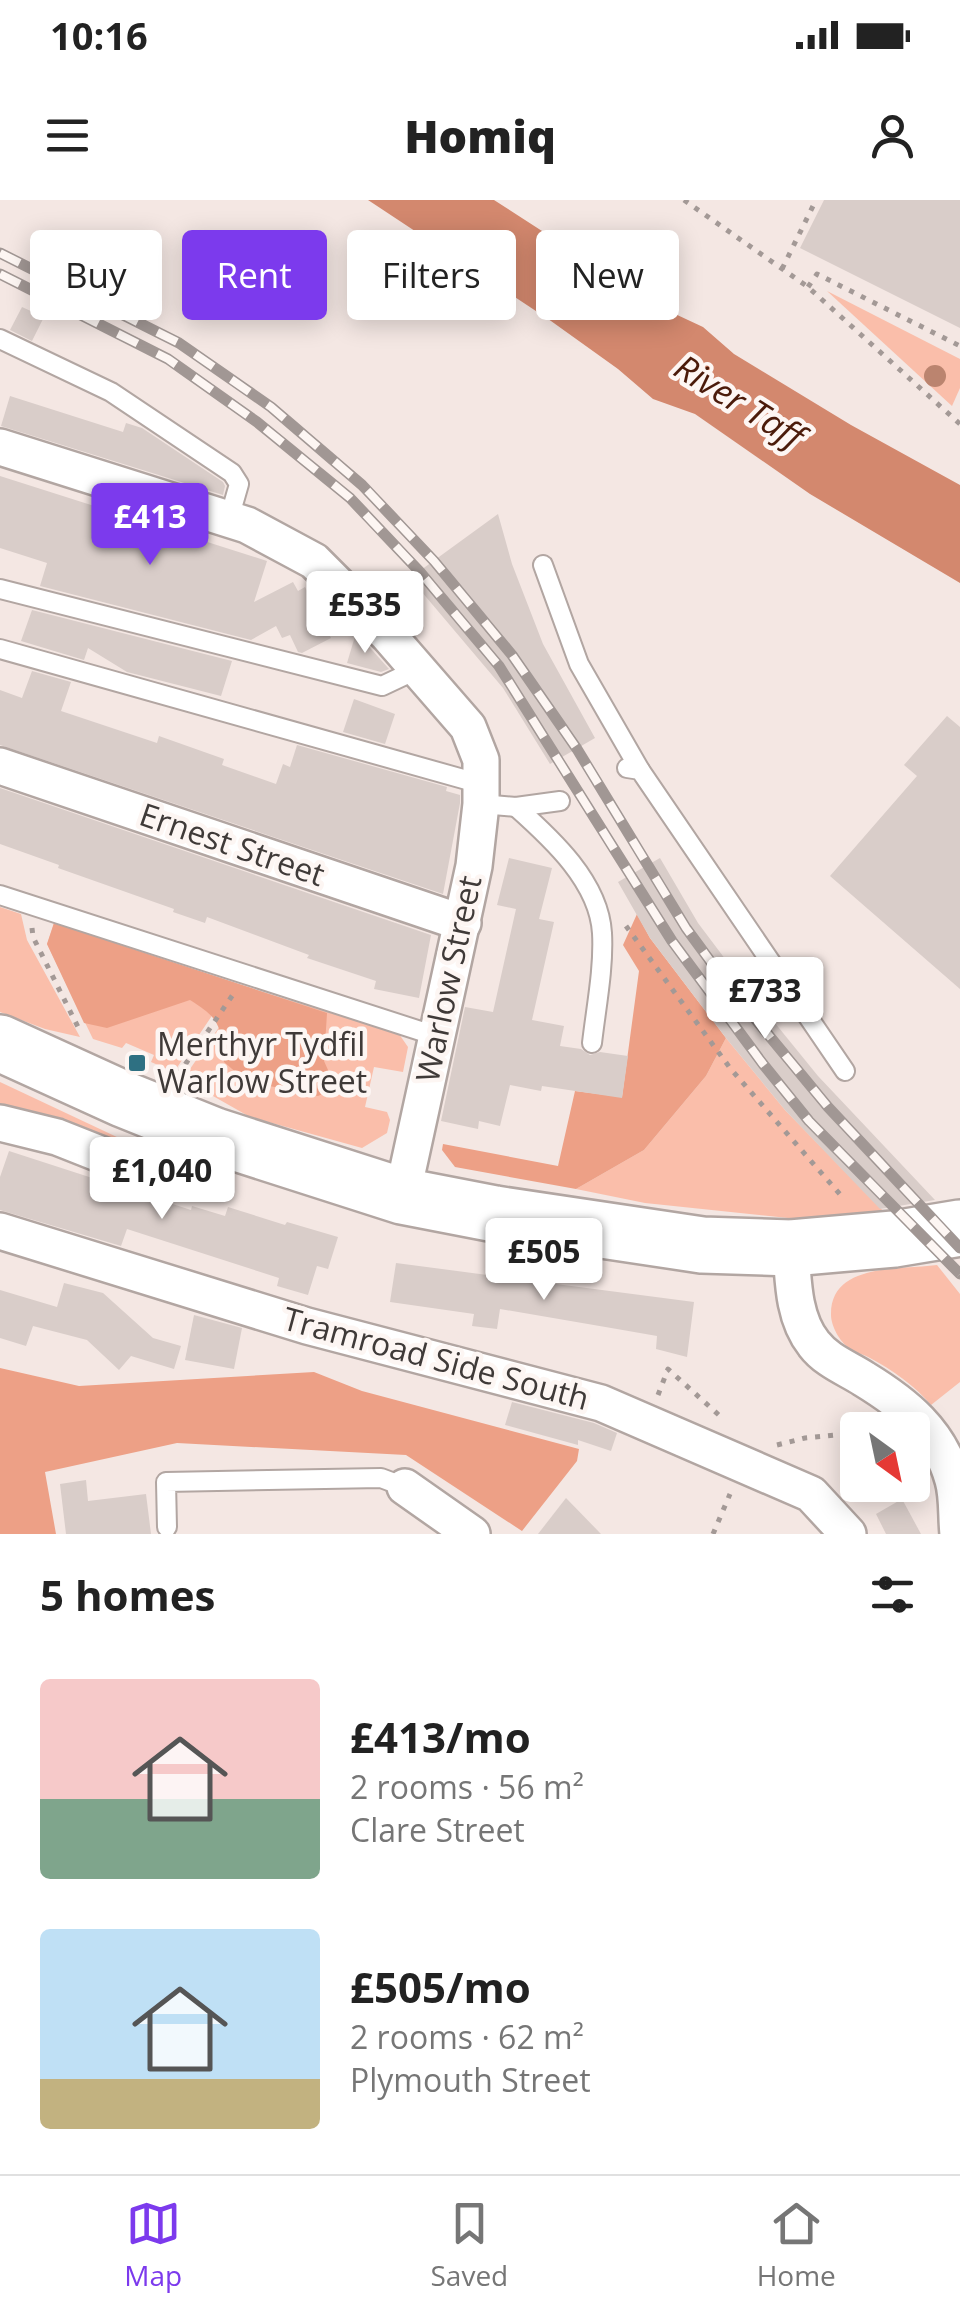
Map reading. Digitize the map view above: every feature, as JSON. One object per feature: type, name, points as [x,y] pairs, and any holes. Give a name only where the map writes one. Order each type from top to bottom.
[{"type":"main road","points":[[0,1043],[215,1136],[402,1196],[495,1214],[702,1244],[792,1248],[960,1228]]},
{"type":"street","points":[[0,447],[247,525],[314,560],[468,727],[481,782]]},
{"type":"street","name":"Ernest Street","points":[[0,766],[463,923]]},
{"type":"street","name":"Warlow Street","points":[[402,1196],[474,866],[481,782]]},
{"type":"street","points":[[0,1123],[57,1136],[153,1175],[182,1172],[202,1157],[215,1136]]},
{"type":"street","name":"Tramroad Side South","points":[[0,1231],[307,1326],[601,1402],[811,1494],[848,1534]]},
{"type":"street","points":[[792,1248],[794,1290],[812,1343],[828,1359],[896,1399],[928,1430],[954,1482],[958,1534]]},
{"type":"street","points":[[405,1487],[472,1534]]},
{"type":"lane","points":[[0,339],[111,392],[232,472],[239,484],[229,519]]},
{"type":"lane","points":[[543,565],[579,664],[633,769],[844,1071]]},
{"type":"lane","points":[[0,588],[382,686],[418,670]]},
{"type":"lane","points":[[0,649],[481,782],[540,828],[582,878],[596,904],[602,934],[592,1043]]},
{"type":"lane","points":[[516,806],[560,801]]},
{"type":"lane","points":[[0,895],[436,1036]]},
{"type":"lane","points":[[167,1527],[166,1482],[381,1478],[405,1487]]},
{"type":"path","points":[[684,200],[808,286],[960,423]]},
{"type":"path","points":[[782,269],[816,200]]},
{"type":"path","points":[[808,286],[816,274],[960,346]]},
{"type":"path","points":[[596,904],[625,925],[730,1068],[860,1219],[863,1242]]},
{"type":"path","points":[[29,905],[33,937],[88,1045],[70,1075]]},
{"type":"path","points":[[158,1113],[178,1074],[242,975]]},
{"type":"shaded area","points":[[827,291],[960,359],[960,388],[952,406]]},
{"type":"shaded area","points":[[0,907],[21,914],[27,940],[80,1037],[0,1012]]},
{"type":"shaded area","points":[[637,914],[650,938],[726,1038],[706,1076],[644,1150],[576,1189],[455,1167],[442,1150],[443,1144],[558,1166],[575,1091],[622,1097],[639,971],[623,945]]},
{"type":"shaded area","points":[[54,923],[234,983],[174,1072],[151,1062],[154,1055],[126,1043],[122,1048],[93,1039],[47,944]]},
{"type":"shaded area","points":[[54,923],[327,1013],[324,1061],[336,1088],[318,1096],[246,1081],[224,1062],[214,1019],[190,1000],[107,1028],[84,1023],[47,944]]},
{"type":"shaded area","points":[[247,987],[399,1034],[408,1047],[403,1072],[374,1067],[365,1107],[387,1112],[387,1133],[362,1148],[250,1117],[183,1079]]},
{"type":"shaded area","points":[[726,1038],[785,1110],[888,1216],[826,1222],[645,1203],[576,1189],[644,1150],[706,1076]]},
{"type":"shaded area","points":[[0,1082],[153,1154],[157,1159],[0,1111]]},
{"type":"shaded area","points":[[937,1265],[960,1294],[960,1382],[931,1405],[895,1373],[851,1350],[839,1338],[831,1315],[834,1298],[854,1278],[886,1269]]},
{"type":"shaded area","points":[[0,1368],[79,1386],[314,1372],[362,1391],[579,1449],[577,1461],[522,1531],[406,1455],[177,1443],[45,1472],[56,1534],[0,1534]]},
{"type":"water","points":[[368,200],[494,200],[540,230],[536,230],[536,311],[516,298],[516,230],[413,230]]},
{"type":"water","name":"River Taff","points":[[679,316],[703,327],[734,354],[851,425],[960,485],[960,583],[810,494],[695,414],[653,399],[551,321],[679,320]]},
{"type":"building","points":[[824,200],[960,200],[960,328],[800,248]]},
{"type":"building","points":[[22,307],[30,311],[30,320],[42,320],[32,341],[10,330]]},
{"type":"building","points":[[10,396],[123,432],[126,423],[142,428],[223,482],[223,495],[1,426]]},
{"type":"building","points":[[0,476],[267,561],[254,602],[293,582],[298,591],[305,587],[331,638],[302,653],[290,635],[282,638],[276,626],[251,640],[40,586],[47,563],[0,548]]},
{"type":"building","points":[[498,514],[512,564],[543,644],[595,738],[550,764],[503,688],[410,578]]},
{"type":"building","points":[[32,610],[232,661],[221,696],[127,672],[88,648],[84,660],[21,641]]},
{"type":"building","points":[[356,633],[389,669],[381,672],[347,663]]},
{"type":"building","points":[[32,671],[71,682],[61,711],[157,743],[159,736],[224,759],[222,765],[276,784],[283,764],[290,767],[297,745],[447,787],[446,791],[460,795],[460,803],[443,894],[0,745],[0,690],[22,698]]},
{"type":"building","points":[[354,699],[395,714],[385,744],[343,732]]},
{"type":"building","points":[[947,716],[960,727],[960,989],[830,876],[917,776],[904,765]]},
{"type":"building","points":[[0,788],[431,935],[419,998],[374,989],[376,981],[307,958],[309,955],[207,917],[205,923],[173,912],[174,909],[0,844]]},
{"type":"building","points":[[509,858],[552,868],[539,919],[554,922],[532,1020],[564,1026],[560,1046],[581,1049],[590,1055],[600,1052],[628,1056],[622,1098],[510,1085],[500,1126],[479,1121],[478,1129],[441,1121],[465,1007],[493,1012],[516,909],[497,905]]},
{"type":"building","points":[[660,858],[698,923],[753,996],[818,1076],[935,1200],[880,1209],[785,1110],[726,1038],[650,938],[618,882]]},
{"type":"building","points":[[9,1151],[191,1210],[192,1206],[225,1216],[228,1207],[338,1237],[328,1269],[317,1266],[308,1295],[277,1286],[279,1278],[127,1229],[121,1246],[0,1210],[0,1177]]},
{"type":"building","points":[[396,1263],[694,1302],[687,1357],[656,1349],[657,1336],[500,1309],[497,1329],[472,1326],[474,1314],[390,1302]]},
{"type":"building","points":[[64,1283],[103,1293],[153,1338],[181,1346],[174,1369],[131,1356],[119,1370],[87,1340],[33,1326],[26,1346],[0,1338],[0,1290],[57,1307]]},
{"type":"building","points":[[194,1315],[242,1328],[234,1369],[185,1360]]},
{"type":"building","points":[[512,1402],[594,1423],[617,1433],[611,1451],[505,1425]]},
{"type":"building","points":[[86,1480],[88,1501],[146,1494],[151,1534],[66,1534],[60,1484]]},
{"type":"building","points":[[566,1498],[601,1534],[538,1534]]},
{"type":"building","points":[[904,1502],[921,1534],[886,1534],[876,1514]]},
{"type":"railway","points":[[0,253],[179,343],[271,407],[362,485],[434,561],[512,655],[577,749],[686,928],[733,992],[828,1107],[960,1248]]},
{"type":"railway","points":[[0,274],[168,359],[257,422],[350,498],[420,572],[499,666],[672,941],[763,1064],[809,1121],[960,1274]]},
{"type":"place","name":"Merthyr Tydfil Warlow Street","points":[[137,1063]]}]
